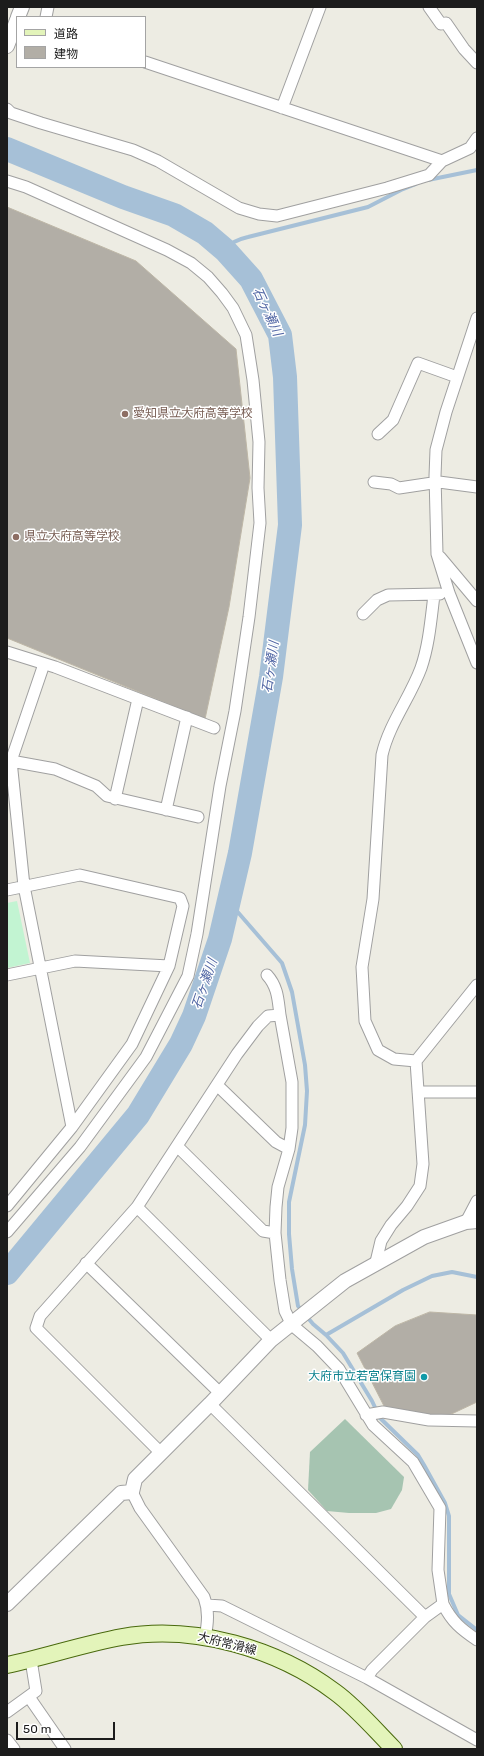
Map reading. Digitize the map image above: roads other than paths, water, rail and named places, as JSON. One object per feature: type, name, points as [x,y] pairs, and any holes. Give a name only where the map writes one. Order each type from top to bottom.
[{"type":"main road","name":"大府常滑線","points":[[7,1665],[122,1637],[159,1634],[205,1637],[242,1645],[291,1664],[335,1692],[392,1748]]},
{"type":"street","points":[[282,108],[320,7]]},
{"type":"street","points":[[429,7],[441,24],[446,23],[464,49],[477,63]]},
{"type":"street","points":[[7,46],[16,23]]},
{"type":"street","points":[[146,62],[442,161]]},
{"type":"street","points":[[7,109],[11,113],[41,123],[133,150],[158,161],[239,208],[277,216],[429,175],[442,161],[470,148],[477,138]]},
{"type":"street","points":[[7,181],[26,187],[167,250],[191,263],[208,277],[222,293],[233,308],[246,335],[253,380],[259,442],[258,488],[260,523],[249,617],[235,711],[220,786],[197,934],[188,976],[146,1057],[80,1147],[7,1232]]},
{"type":"street","points":[[477,318],[446,412],[436,450],[435,483],[437,554],[449,593],[477,663]]},
{"type":"street","points":[[378,434],[394,420],[418,364],[457,377]]},
{"type":"street","points":[[374,482],[391,484],[399,488],[435,483],[477,487]]},
{"type":"street","points":[[437,554],[477,601]]},
{"type":"street","points":[[363,614],[377,600],[388,595],[434,595],[449,593]]},
{"type":"street","points":[[416,1061],[394,1059],[378,1050],[365,1021],[362,967],[373,899],[382,755],[386,739],[407,699],[421,667],[429,631],[434,595]]},
{"type":"street","points":[[7,652],[44,664],[214,728]]},
{"type":"street","points":[[44,664],[11,761],[24,886],[72,1127]]},
{"type":"street","points":[[115,798],[138,699]]},
{"type":"street","points":[[166,810],[187,717]]},
{"type":"street","points":[[11,761],[55,769],[96,786],[107,796],[198,817]]},
{"type":"street","points":[[7,890],[80,875],[180,898],[183,906],[169,966],[132,1044],[72,1127],[7,1206]]},
{"type":"street","points":[[7,975],[39,967],[75,961],[169,966]]},
{"type":"street","points":[[267,976],[273,982],[277,993],[292,1082],[292,1128],[278,1187],[275,1233],[285,1311],[339,1368],[372,1425],[413,1462],[440,1508],[438,1570],[443,1604],[455,1623],[477,1640]]},
{"type":"street","points":[[376,1262],[381,1241],[420,1186],[423,1164],[416,1061],[477,986]]},
{"type":"street","points":[[161,1453],[36,1328],[40,1316],[136,1207],[258,1026],[268,1016],[280,1015]]},
{"type":"street","points":[[217,1085],[276,1142],[288,1149]]},
{"type":"street","points":[[418,1092],[477,1092]]},
{"type":"street","points":[[177,1146],[263,1231],[275,1233]]},
{"type":"street","points":[[205,1637],[208,1622],[207,1605],[204,1597],[140,1508],[132,1492],[135,1479],[271,1340],[345,1281],[376,1262],[424,1236],[471,1221],[477,1200]]},
{"type":"street","points":[[136,1207],[271,1340]]},
{"type":"street","points":[[86,1263],[220,1393]]},
{"type":"street","points":[[210,1404],[409,1604],[425,1617]]},
{"type":"street","points":[[366,1415],[383,1412],[429,1420],[477,1421]]},
{"type":"street","points":[[7,1604],[121,1493],[132,1492]]},
{"type":"street","points":[[367,1678],[372,1670],[425,1617],[443,1604]]},
{"type":"street","points":[[207,1605],[222,1606],[367,1678],[477,1740]]},
{"type":"street","points":[[7,1712],[36,1691],[31,1660]]},
{"type":"street","points":[[28,1697],[65,1749]]},
{"type":"street","points":[[7,1740],[14,1749]]},
{"type":"waterway","name":"石ヶ瀬川","points":[[7,149],[123,197],[174,215],[205,233],[225,250],[251,279],[280,335],[285,377],[290,525],[271,677],[240,853],[220,939],[194,1016],[181,1044],[138,1115],[7,1273]]},
{"type":"waterway","points":[[428,180],[477,170]]},
{"type":"waterway","points":[[225,250],[232,243],[241,239],[368,207],[416,184]]},
{"type":"waterway","points":[[229,902],[282,963],[292,992],[305,1065],[307,1091],[305,1125],[289,1202],[289,1234],[292,1269],[298,1306],[313,1324],[343,1353],[372,1401],[380,1418],[418,1455],[445,1503],[449,1516],[449,1594],[458,1615],[477,1630]]},
{"type":"waterway","points":[[326,1335],[403,1290],[432,1276],[452,1272],[477,1277]]},
{"type":"place","name":"愛知県立大府高等学校","points":[[125,414]]},
{"type":"place","name":"県立大府高等学校","points":[[16,537]]},
{"type":"place","name":"大府市立若宮保育園","points":[[424,1377]]}]
